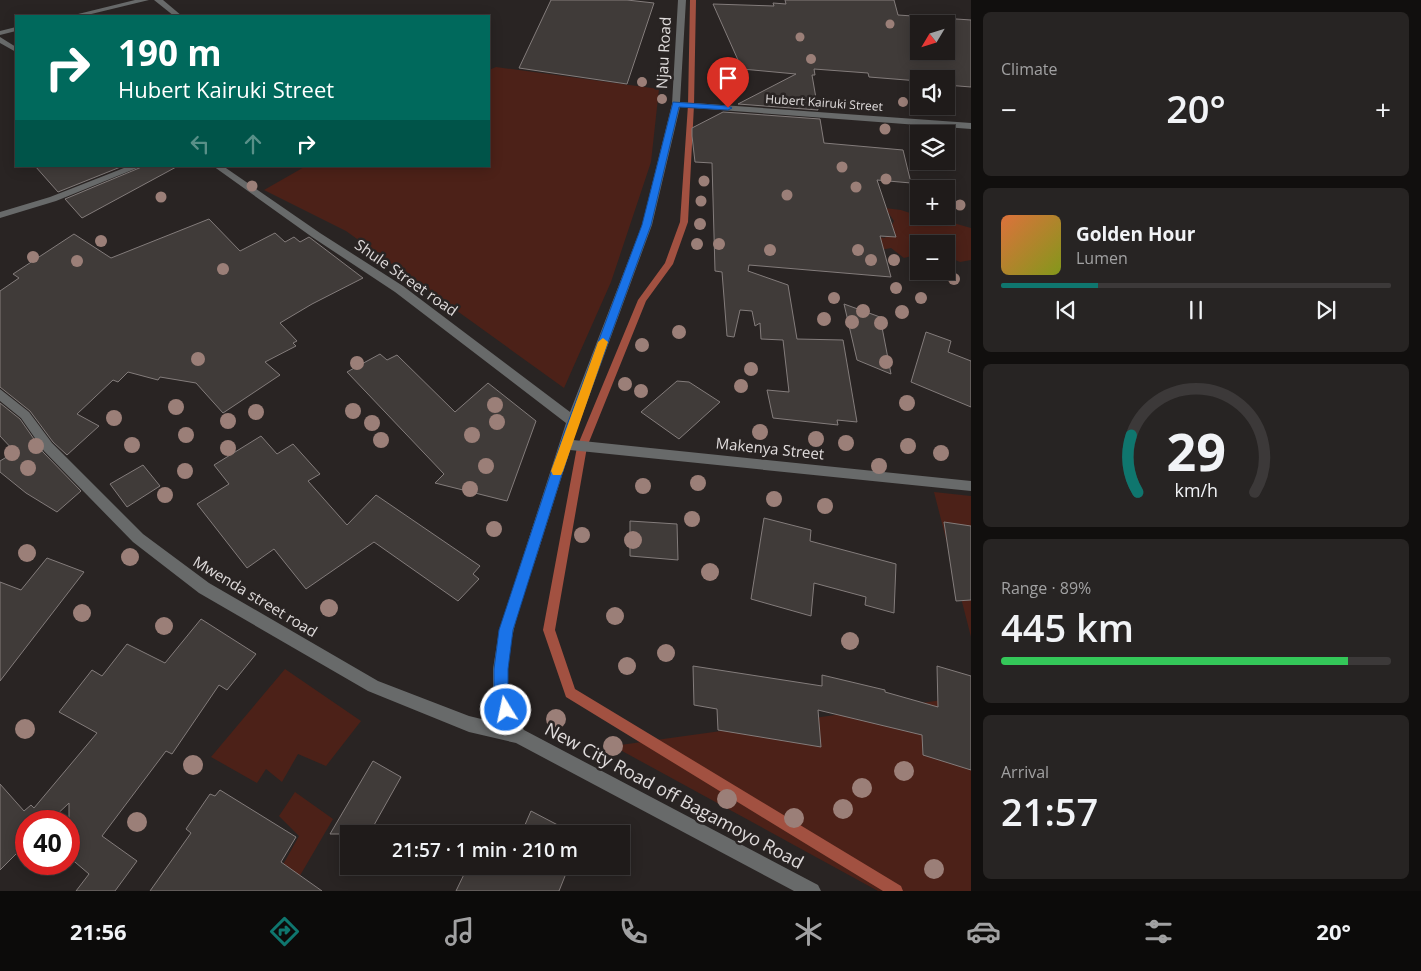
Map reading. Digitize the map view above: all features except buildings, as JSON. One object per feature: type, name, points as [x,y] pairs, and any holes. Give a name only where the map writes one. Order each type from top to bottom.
[{"type":"street","points":[[78,15],[145,0]]},
{"type":"street","points":[[158,0],[177,15]]},
{"type":"street","name":"Njau Road","points":[[518,736],[510,725],[501,695],[501,669],[506,630],[573,421],[647,225],[676,104],[682,0]]},
{"type":"street","points":[[0,33],[15,29]]},
{"type":"street","points":[[0,39],[15,49]]},
{"type":"street","name":"Hubert Kairuki Street","points":[[676,104],[971,126]]},
{"type":"street","points":[[0,215],[53,199],[135,167]]},
{"type":"street","name":"Shule Street road","points":[[218,167],[316,235],[399,289],[573,421]]},
{"type":"street","name":"Mwenda street road","points":[[0,394],[25,415],[53,453],[75,473],[112,514],[138,538],[204,588],[373,686],[469,724],[518,736]]},
{"type":"street","name":"Makenya Street","points":[[565,444],[971,486]]},
{"type":"street","name":"New City Road off Bagamoyo Road","points":[[518,736],[812,891]]},
{"type":"shaded area","points":[[496,67],[659,89],[651,162],[611,282],[564,388],[346,231],[264,190],[304,167],[490,167],[490,70]]},
{"type":"shaded area","points":[[885,208],[910,213],[910,225],[955,225],[955,223],[971,228],[971,260],[960,262],[955,260],[955,235],[910,235],[910,256],[904,258],[891,248],[880,250],[858,234],[885,238],[894,221]]},
{"type":"shaded area","points":[[934,492],[971,496],[971,637]]},
{"type":"shaded area","points":[[285,669],[361,721],[326,766],[298,754],[282,782],[266,769],[257,783],[211,757]]},
{"type":"shaded area","points":[[971,696],[971,891],[878,891],[613,746]]},
{"type":"shaded area","points":[[295,792],[333,819],[291,891],[275,879],[299,836],[279,816]]},
{"type":"waterway","points":[[693,0],[691,105],[684,222],[669,264],[642,300],[582,447],[549,630],[570,693],[896,891]]},
{"type":"slow traffic","points":[[557,471],[573,421],[603,342]]},
{"type":"route","points":[[506,710],[501,695],[501,669],[506,630],[569,433],[647,225],[676,104],[728,108]]}]
